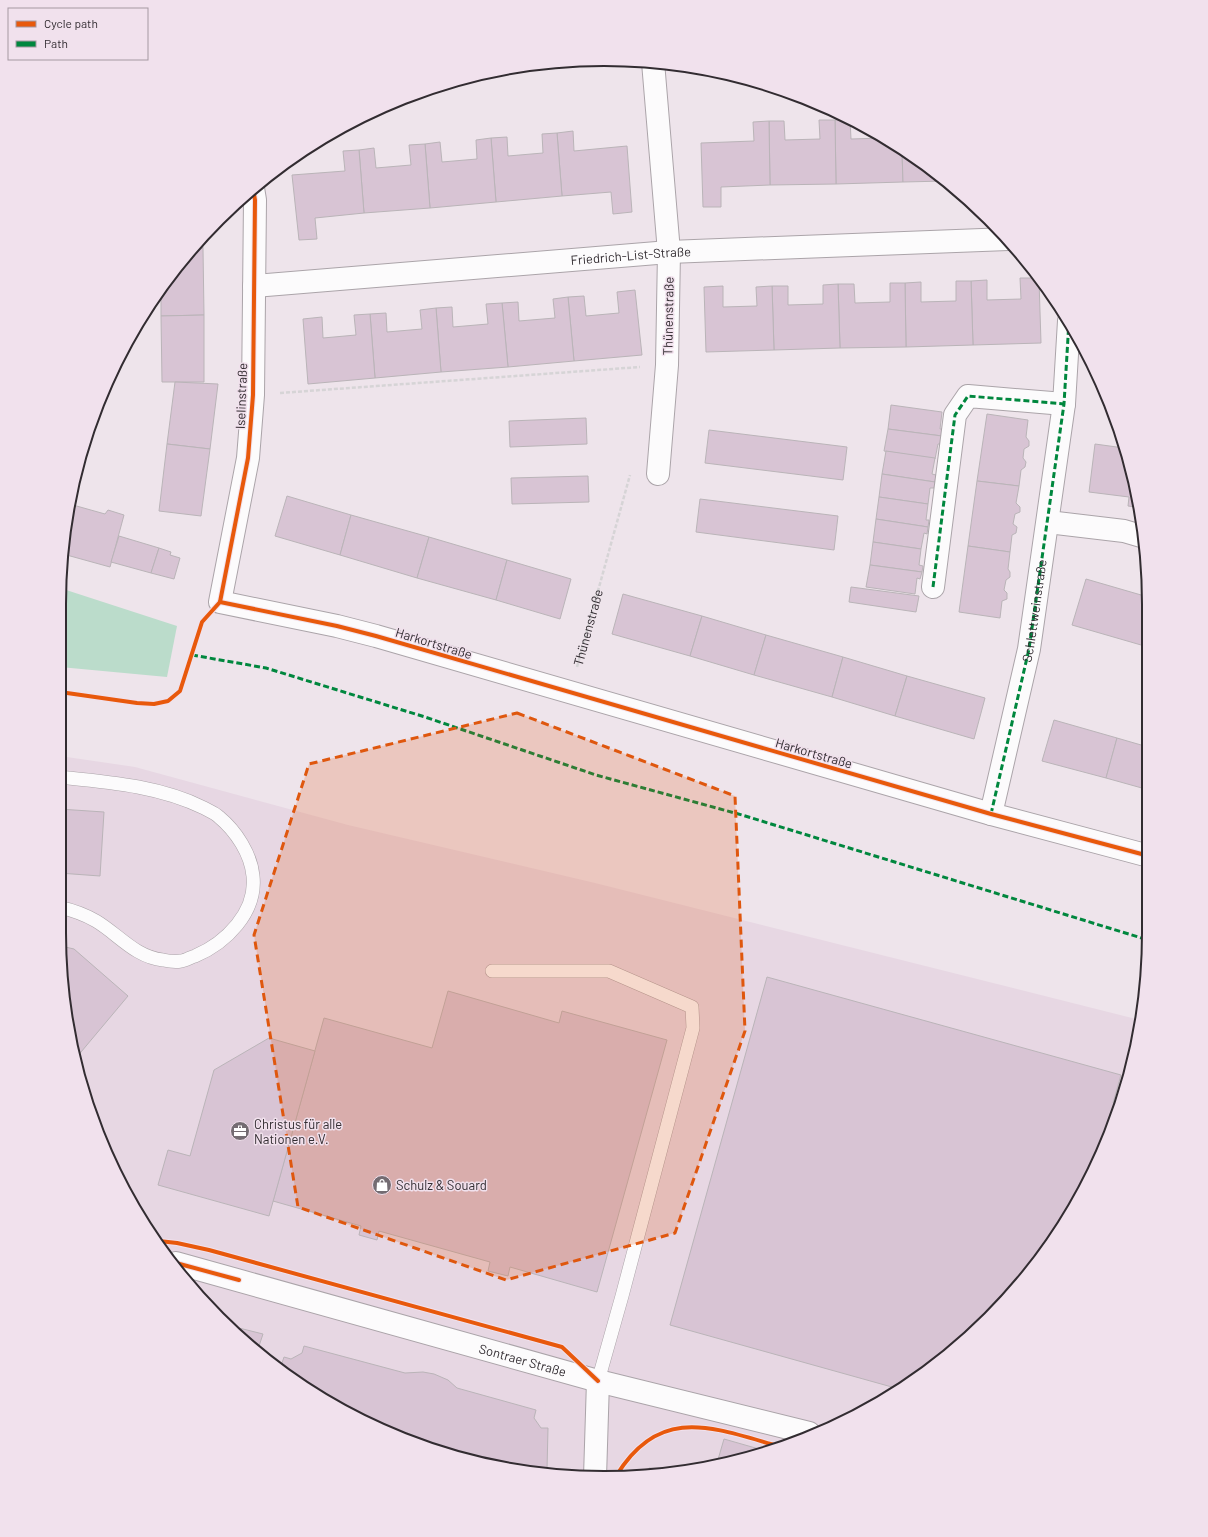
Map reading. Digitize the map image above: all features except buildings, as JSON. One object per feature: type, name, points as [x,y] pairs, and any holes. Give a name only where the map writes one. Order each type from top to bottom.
[{"type":"street","name":"Thünenstraße","points":[[654,69],[669,252],[667,365],[658,474]]},
{"type":"street","name":"Iselinstraße","points":[[220,602],[248,458],[252,395],[254,286],[253,197]]},
{"type":"street","name":"Friedrich-List-Straße","points":[[254,286],[669,252],[999,239]]},
{"type":"street","name":"Schlettweinstraße","points":[[991,814],[1030,649],[1064,404],[1068,332]]},
{"type":"street","points":[[933,587],[955,415],[968,396],[1064,404]]},
{"type":"street","points":[[1048,522],[1124,531],[1137,535]]},
{"type":"street","name":"Harkortstraße","points":[[220,602],[363,633],[570,694],[991,814],[1142,854]]},
{"type":"street","name":"Sontraer Straße","points":[[180,1264],[598,1380],[804,1432]]},
{"type":"street","points":[[595,1471],[598,1380]]},
{"type":"lane","points":[[66,777],[111,782],[164,793],[196,804],[219,816],[237,836],[248,855],[254,876],[252,895],[245,914],[228,936],[209,950],[181,961],[160,960],[138,953],[96,921],[78,912],[66,909]]},
{"type":"lane","points":[[492,971],[609,971],[692,1006],[693,1028],[622,1296],[598,1380]]},
{"type":"path","points":[[252,395],[667,365]]},
{"type":"highlighted area","points":[[517,713],[735,796],[745,1031],[675,1233],[506,1280],[298,1207],[254,935],[309,764]]},
{"type":"shaded area","points":[[66,757],[135,767],[348,825],[595,883],[1135,1019],[1124,1072],[1101,1139],[1087,1171],[1070,1202],[1031,1261],[984,1313],[932,1360],[873,1399],[842,1416],[777,1442],[743,1453],[709,1461],[639,1470],[569,1470],[499,1461],[465,1453],[431,1442],[366,1416],[305,1380],[276,1360],[249,1337],[200,1288],[177,1261],[157,1232],[121,1171],[107,1139],[84,1072],[76,1038],[67,968]]},
{"type":"green space","points":[[66,590],[177,626],[167,677],[66,668]]},
{"type":"marked path","points":[[991,814],[1029,649],[1064,404],[1068,332]]},
{"type":"marked path","points":[[933,587],[955,415],[968,396],[1064,404]]},
{"type":"marked path","points":[[192,655],[266,668],[425,717],[596,775],[742,815],[1142,938]]},
{"type":"cycle path","points":[[220,602],[248,458],[253,395],[254,196]]},
{"type":"cycle path","points":[[220,602],[337,626],[376,636],[991,814],[1142,854]]},
{"type":"cycle path","points":[[66,693],[137,703],[154,704],[168,701],[180,691],[202,622],[220,602]]},
{"type":"cycle path","points":[[164,1242],[209,1250],[562,1347],[598,1381]]},
{"type":"cycle path","points":[[180,1264],[239,1280]]},
{"type":"cycle path","points":[[620,1471],[633,1454],[650,1439],[669,1430],[688,1427],[709,1428],[771,1444]]},
{"type":"place","name":"Christus für alle Nationen e.V.","points":[[240,1131]]},
{"type":"place","name":"Schulz & Souard","points":[[382,1185]]}]
